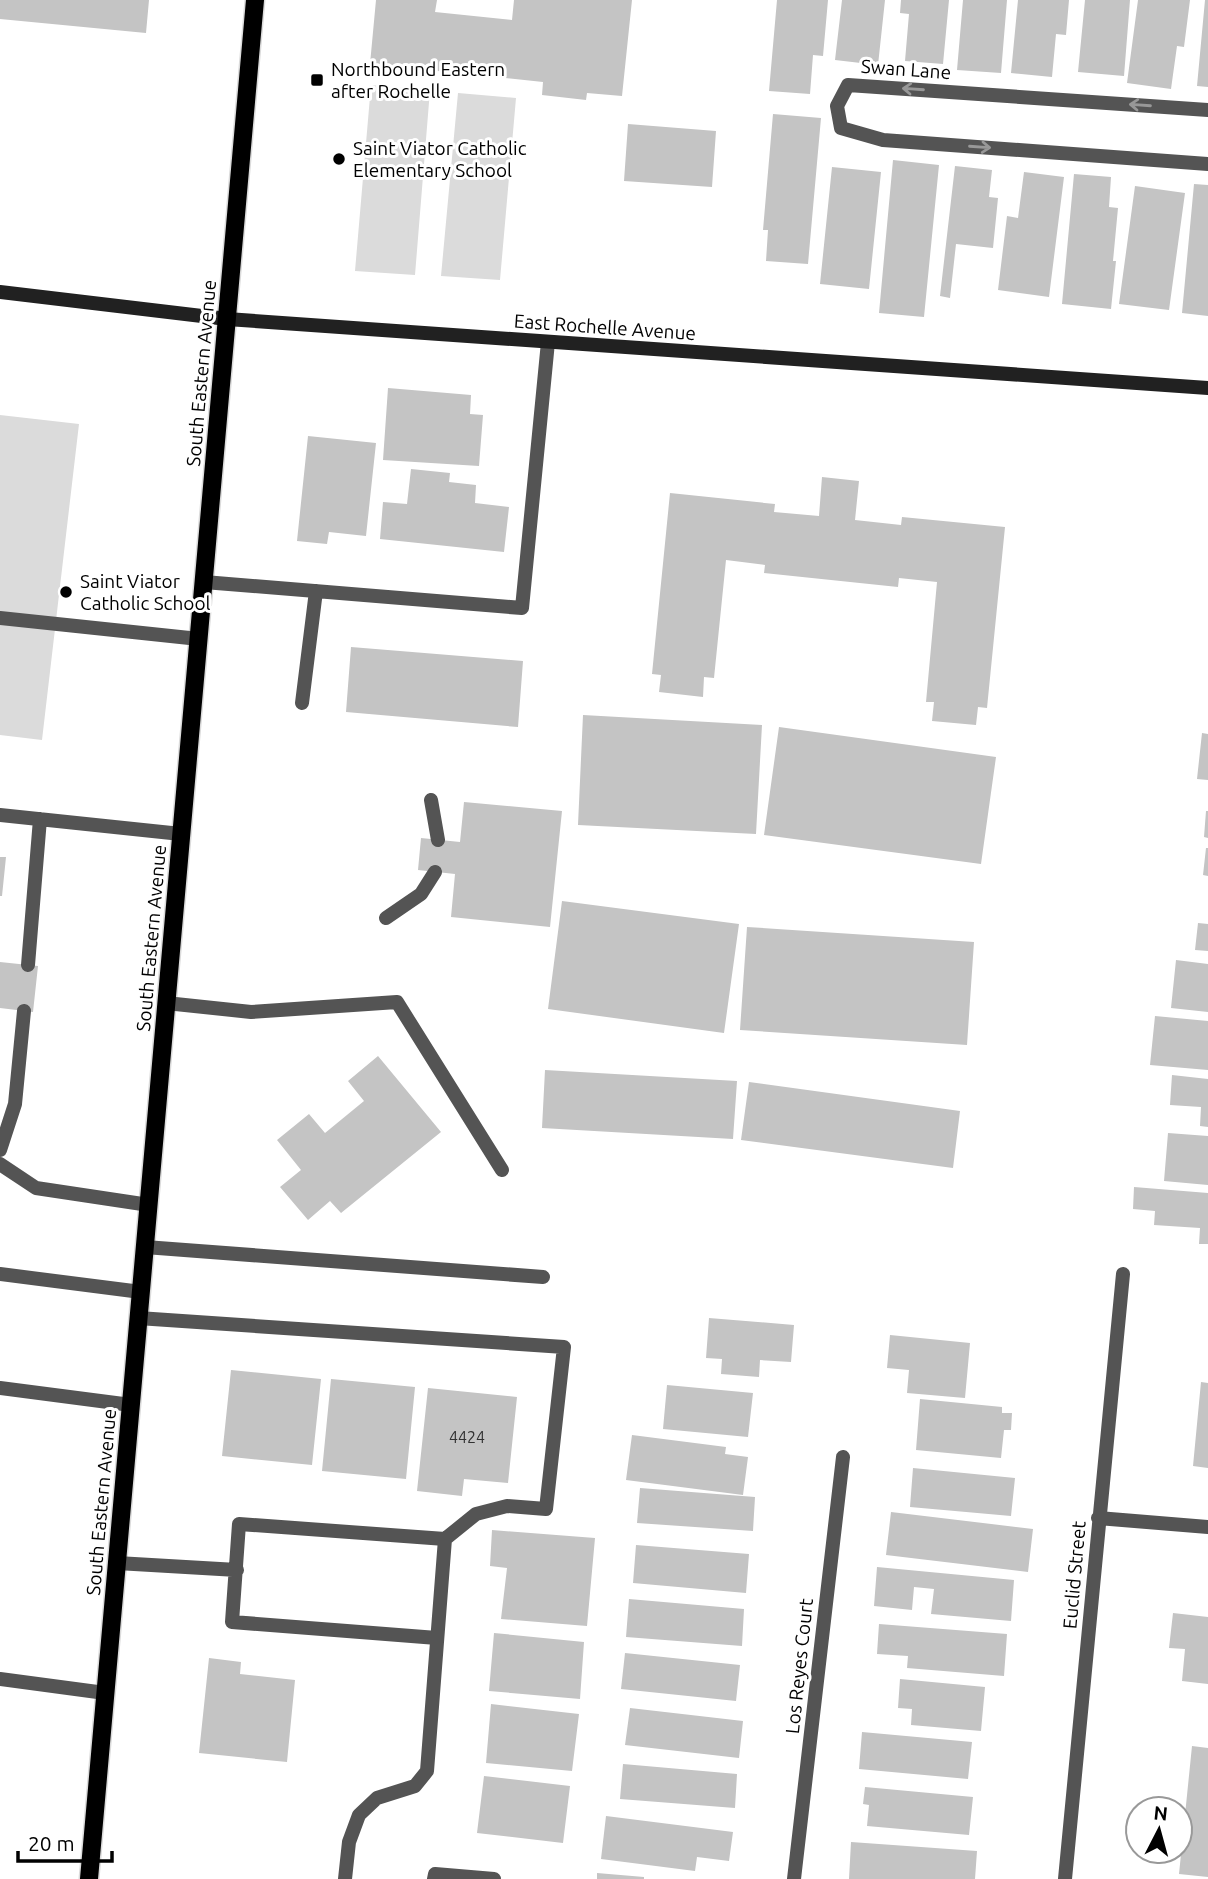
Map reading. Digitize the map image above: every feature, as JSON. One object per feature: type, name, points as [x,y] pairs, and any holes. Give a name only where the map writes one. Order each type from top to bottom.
[{"type":"main road","name":"South Eastern Avenue","points":[[89,1879],[255,0]]},
{"type":"street","name":"Swan Lane","points":[[1208,110],[848,85],[837,106],[841,128],[884,140],[1208,164]]},
{"type":"street","name":"East Rochelle Avenue","points":[[0,292],[227,319],[1208,388]]},
{"type":"street","points":[[204,582],[522,608],[548,342]]},
{"type":"street","points":[[302,703],[316,591]]},
{"type":"street","points":[[0,618],[199,639]]},
{"type":"street","points":[[431,800],[438,840]]},
{"type":"street","points":[[0,815],[181,834]]},
{"type":"street","points":[[28,965],[40,819]]},
{"type":"street","points":[[386,918],[421,894],[435,872]]},
{"type":"street","points":[[166,1003],[251,1012],[397,1002],[502,1170]]},
{"type":"street","points":[[0,1150],[15,1104],[24,1011]]},
{"type":"street","points":[[0,1164],[36,1188],[149,1205]]},
{"type":"street","points":[[145,1247],[543,1278]]},
{"type":"street","name":"Euclid Street","points":[[1065,1879],[1123,1274]]},
{"type":"street","points":[[0,1275],[141,1292]]},
{"type":"street","points":[[138,1318],[564,1347],[546,1509],[507,1506],[476,1514],[445,1539],[239,1524],[233,1622],[437,1638]]},
{"type":"street","points":[[0,1388],[131,1405]]},
{"type":"street","name":"Los Reyes Court","points":[[794,1879],[843,1457]]},
{"type":"street","points":[[1098,1518],[1208,1527]]},
{"type":"street","points":[[345,1879],[349,1842],[359,1815],[377,1798],[415,1786],[427,1771],[445,1539]]},
{"type":"street","points":[[117,1563],[237,1570]]},
{"type":"street","points":[[0,1679],[105,1693]]},
{"type":"street","points":[[434,1879],[435,1874],[494,1879]]},
{"type":"shaded area","points":[[371,85],[430,90],[415,275],[355,271]]},
{"type":"shaded area","points":[[458,93],[516,98],[500,280],[441,276]]},
{"type":"shaded area","points":[[0,415],[79,424],[42,740],[0,735]]},
{"type":"building","points":[[0,0],[149,0],[146,33],[0,19]]},
{"type":"building","points":[[376,0],[437,0],[435,12],[512,20],[514,0],[632,0],[622,96],[587,93],[586,100],[542,95],[543,82],[370,64]]},
{"type":"building","points":[[777,0],[828,0],[823,56],[813,55],[810,94],[769,91]]},
{"type":"building","points":[[842,0],[885,0],[878,65],[835,60]]},
{"type":"building","points":[[901,0],[949,0],[943,64],[905,61],[909,14],[900,13]]},
{"type":"building","points":[[963,0],[1007,0],[1001,73],[957,70]]},
{"type":"building","points":[[1018,0],[1069,0],[1066,35],[1056,34],[1052,77],[1011,73]]},
{"type":"building","points":[[1085,0],[1130,0],[1124,76],[1078,72]]},
{"type":"building","points":[[1138,0],[1190,0],[1184,47],[1177,46],[1171,89],[1127,83]]},
{"type":"building","points":[[1205,0],[1208,0],[1208,87],[1197,86]]},
{"type":"building","points":[[773,114],[821,118],[808,264],[766,261],[768,230],[763,230]]},
{"type":"building","points":[[628,124],[716,131],[712,187],[624,181]]},
{"type":"building","points":[[893,160],[939,165],[924,317],[879,313]]},
{"type":"building","points":[[955,166],[992,170],[989,197],[998,198],[993,248],[956,244],[950,298],[940,296]]},
{"type":"building","points":[[832,167],[881,172],[869,289],[820,284]]},
{"type":"building","points":[[1024,172],[1064,177],[1049,297],[998,290],[1007,216],[1018,218]]},
{"type":"building","points":[[1074,174],[1111,177],[1109,207],[1118,208],[1111,309],[1062,304]]},
{"type":"building","points":[[1194,184],[1208,185],[1208,316],[1182,313]]},
{"type":"building","points":[[1135,186],[1185,193],[1169,310],[1119,304]]},
{"type":"building","points":[[388,388],[471,395],[470,414],[483,415],[479,466],[383,460]]},
{"type":"building","points":[[308,436],[376,443],[366,536],[329,532],[327,544],[297,541]]},
{"type":"building","points":[[411,469],[450,473],[449,482],[476,485],[475,503],[509,507],[504,552],[380,539],[383,502],[407,504]]},
{"type":"building","points":[[822,477],[859,481],[855,520],[901,525],[902,517],[1005,527],[987,708],[978,707],[976,725],[932,721],[934,702],[926,702],[937,582],[899,578],[898,587],[764,573],[765,565],[726,560],[714,678],[704,677],[703,697],[659,692],[661,675],[652,674],[670,493],[775,504],[774,512],[819,516]]},
{"type":"building","points":[[351,647],[523,661],[518,727],[346,712]]},
{"type":"building","points":[[583,715],[762,725],[756,834],[578,825]]},
{"type":"building","points":[[779,727],[996,757],[981,864],[764,835]]},
{"type":"building","points":[[1202,733],[1208,734],[1208,780],[1197,779]]},
{"type":"building","points":[[464,802],[562,811],[550,927],[451,917],[455,874],[418,870],[421,838],[460,842]]},
{"type":"building","points":[[1208,811],[1208,838],[1204,837]]},
{"type":"building","points":[[1208,848],[1208,876],[1203,875]]},
{"type":"building","points":[[0,857],[6,857],[2,896],[0,896]]},
{"type":"building","points":[[562,901],[739,924],[724,1033],[548,1009]]},
{"type":"building","points":[[1198,923],[1208,924],[1208,951],[1195,950]]},
{"type":"building","points":[[747,927],[974,942],[967,1045],[740,1030]]},
{"type":"building","points":[[1176,960],[1208,964],[1208,1012],[1171,1008]]},
{"type":"building","points":[[0,962],[38,966],[33,1012],[0,1008]]},
{"type":"building","points":[[1155,1016],[1208,1021],[1208,1070],[1150,1065]]},
{"type":"building","points":[[378,1056],[441,1132],[341,1213],[330,1201],[308,1220],[280,1187],[301,1170],[277,1140],[309,1114],[325,1133],[364,1101],[348,1081]]},
{"type":"building","points":[[545,1070],[737,1081],[733,1139],[542,1128]]},
{"type":"building","points":[[1172,1075],[1208,1079],[1208,1127],[1200,1126],[1201,1107],[1170,1105]]},
{"type":"building","points":[[749,1082],[960,1111],[953,1168],[741,1140]]},
{"type":"building","points":[[1168,1133],[1208,1136],[1208,1185],[1164,1181]]},
{"type":"building","points":[[1134,1187],[1208,1193],[1208,1244],[1199,1244],[1200,1228],[1154,1225],[1155,1211],[1133,1209]]},
{"type":"building","points":[[709,1318],[794,1325],[791,1362],[760,1360],[759,1377],[721,1374],[722,1359],[706,1358]]},
{"type":"building","points":[[890,1335],[970,1343],[965,1398],[907,1393],[909,1370],[887,1368]]},
{"type":"building","points":[[231,1370],[321,1379],[312,1465],[222,1456]]},
{"type":"building","points":[[331,1379],[415,1387],[406,1479],[322,1471]]},
{"type":"building","points":[[1201,1382],[1208,1383],[1208,1468],[1193,1466]]},
{"type":"building","points":[[667,1385],[753,1393],[748,1437],[663,1429]]},
{"type":"building","points":[[428,1388],[517,1397],[508,1483],[464,1479],[462,1496],[417,1491]]},
{"type":"building","points":[[920,1399],[1002,1407],[1002,1413],[1012,1413],[1011,1430],[1004,1430],[1001,1458],[916,1450]]},
{"type":"building","points":[[632,1435],[726,1447],[725,1454],[748,1457],[743,1495],[626,1480]]},
{"type":"building","points":[[913,1468],[1015,1478],[1011,1516],[910,1507]]},
{"type":"building","points":[[640,1488],[755,1497],[753,1531],[637,1523]]},
{"type":"building","points":[[891,1512],[1033,1529],[1028,1572],[886,1555]]},
{"type":"building","points":[[492,1530],[595,1538],[587,1626],[501,1619],[507,1568],[490,1566]]},
{"type":"building","points":[[636,1545],[749,1554],[746,1593],[633,1583]]},
{"type":"building","points":[[877,1567],[1014,1580],[1011,1621],[931,1614],[934,1589],[914,1587],[912,1610],[874,1606]]},
{"type":"building","points":[[629,1599],[744,1609],[742,1646],[626,1637]]},
{"type":"building","points":[[1173,1613],[1208,1617],[1208,1684],[1182,1681],[1185,1649],[1169,1648]]},
{"type":"building","points":[[879,1624],[1007,1634],[1004,1676],[907,1668],[908,1656],[877,1654]]},
{"type":"building","points":[[494,1633],[584,1642],[580,1699],[489,1691]]},
{"type":"building","points":[[625,1653],[740,1665],[736,1701],[621,1689]]},
{"type":"building","points":[[209,1658],[241,1662],[240,1674],[295,1680],[287,1762],[199,1753]]},
{"type":"building","points":[[900,1679],[985,1687],[981,1731],[911,1725],[912,1709],[898,1708]]},
{"type":"building","points":[[491,1704],[579,1714],[572,1771],[486,1763]]},
{"type":"building","points":[[630,1708],[743,1721],[739,1758],[625,1745]]},
{"type":"building","points":[[862,1732],[972,1742],[968,1779],[859,1769]]},
{"type":"building","points":[[1192,1746],[1208,1748],[1208,1877],[1179,1874],[1180,1865],[1194,1865],[1194,1795],[1187,1795]]},
{"type":"building","points":[[623,1764],[737,1774],[735,1808],[620,1799]]},
{"type":"building","points":[[484,1776],[570,1786],[563,1843],[477,1833]]},
{"type":"building","points":[[865,1787],[973,1797],[969,1835],[867,1826],[869,1805],[863,1804]]},
{"type":"building","points":[[606,1816],[733,1832],[729,1861],[697,1857],[695,1871],[601,1859]]},
{"type":"building","points":[[851,1842],[977,1851],[975,1879],[849,1879]]},
{"type":"building","points":[[597,1873],[644,1877],[644,1879],[597,1879]]},
{"type":"place","name":"Northbound Eastern after Rochelle","points":[[317,80]]},
{"type":"place","name":"Saint Viator Catholic Elementary School","points":[[339,159]]},
{"type":"place","name":"Saint Viator Catholic School","points":[[66,592]]}]
